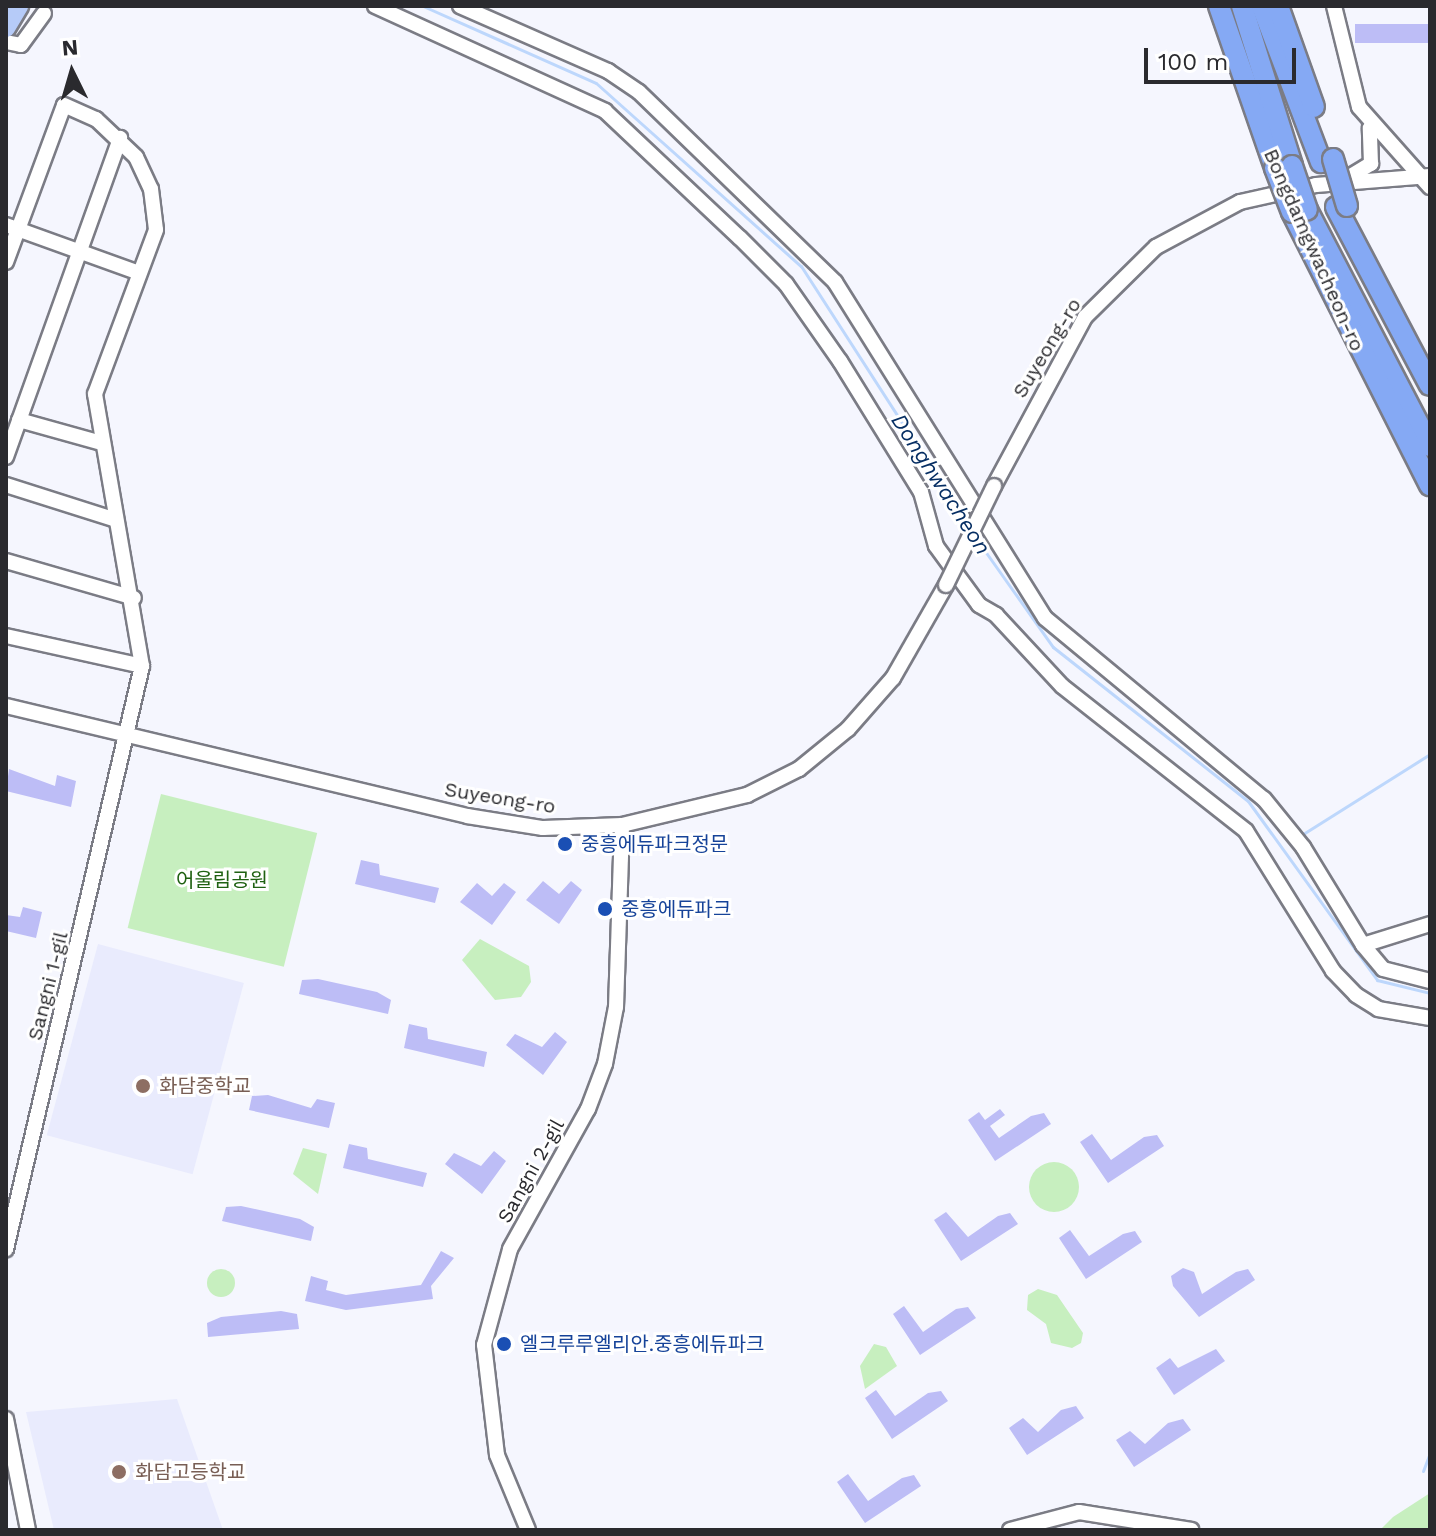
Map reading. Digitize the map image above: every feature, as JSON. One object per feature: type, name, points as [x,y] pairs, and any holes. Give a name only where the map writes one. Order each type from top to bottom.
[{"type":"highway","name":"Bongdamgwacheon-ro","points":[[1219,6],[1284,167]]},
{"type":"highway","points":[[1242,6],[1284,167],[1299,211],[1430,446]]},
{"type":"highway","points":[[1262,6],[1327,161]]},
{"type":"highway","points":[[1278,6],[1341,206],[1430,385]]},
{"type":"highway","points":[[1341,206],[1430,365]]},
{"type":"highway","name":"Bongdamgwacheon-ro","points":[[1299,211],[1430,485]]},
{"type":"main road","points":[[6,28],[19,6]]},
{"type":"street","points":[[375,6],[605,111],[763,261],[840,361],[921,492],[936,546],[979,605],[996,615],[1062,686],[1246,831],[1333,971],[1356,995],[1378,1009],[1430,1018]]},
{"type":"street","points":[[460,6],[608,71],[639,92],[835,282],[1045,618],[1264,799],[1295,835],[1363,945],[1383,969],[1430,981]]},
{"type":"street","points":[[1330,183],[1371,164],[1376,149],[1369,124],[1348,78],[1334,6]]},
{"type":"street","points":[[6,42],[21,45],[44,13]]},
{"type":"street","points":[[6,262],[12,228],[64,105],[120,138],[6,457]]},
{"type":"street","points":[[1369,124],[1423,176],[1430,187]]},
{"type":"street","name":"Sangni 1-gil","points":[[6,1249],[142,666],[134,598],[113,519],[98,442],[95,394],[156,230],[151,189],[120,138]]},
{"type":"street","name":"Suyeong-ro","points":[[6,706],[129,732],[467,816],[543,828],[622,825],[734,799],[799,769],[848,729],[893,678],[946,585],[1062,354],[1121,275],[1206,217],[1240,202],[1330,183],[1423,176]]},
{"type":"street","points":[[12,228],[139,273]]},
{"type":"street","points":[[19,420],[98,442]]},
{"type":"street","points":[[6,485],[113,519]]},
{"type":"street","points":[[6,561],[134,598]]},
{"type":"street","points":[[6,636],[142,666]]},
{"type":"street","name":"Sangni 2-gil","points":[[528,1530],[497,1455],[484,1345],[510,1249],[588,1109],[605,1064],[616,1007],[622,825]]},
{"type":"street","points":[[1363,945],[1430,924]]},
{"type":"street","points":[[6,1419],[28,1530]]},
{"type":"street","points":[[1010,1530],[1067,1514],[1100,1512],[1192,1530]]},
{"type":"shaded area","name":"화담중학교","points":[[98,944],[244,983],[193,1174],[47,1135]]},
{"type":"shaded area","name":"화담고등학교","points":[[177,1399],[223,1530],[54,1530],[26,1412]]},
{"type":"green space","name":"어울림공원","points":[[161,794],[317,833],[284,967],[128,928]]},
{"type":"green space","points":[[480,939],[529,966],[531,982],[521,997],[495,1000],[462,960]]},
{"type":"green space","points":[[303,1148],[327,1154],[318,1194],[293,1174]]},
{"type":"green space","points":[[1054,1162],[1071,1170],[1079,1187],[1071,1204],[1054,1212],[1037,1204],[1029,1187],[1037,1170]]},
{"type":"green space","points":[[221,1269],[231,1273],[235,1283],[231,1293],[221,1297],[211,1293],[207,1283],[211,1273]]},
{"type":"green space","points":[[1038,1289],[1057,1295],[1083,1333],[1081,1343],[1072,1348],[1051,1343],[1046,1324],[1027,1310],[1028,1295]]},
{"type":"green space","points":[[874,1344],[886,1347],[897,1366],[865,1389],[860,1366]]},
{"type":"green space","points":[[1430,1493],[1430,1530],[1380,1530],[1393,1517]]},
{"type":"building","points":[[1355,24],[1430,24],[1430,43],[1355,43]]},
{"type":"building","points":[[9,769],[55,786],[57,775],[76,781],[71,807],[6,791]]},
{"type":"building","points":[[361,860],[379,864],[380,875],[439,888],[435,903],[355,884]]},
{"type":"building","points":[[543,881],[559,894],[571,881],[582,890],[559,924],[526,900]]},
{"type":"building","points":[[477,883],[492,896],[504,883],[516,892],[492,925],[460,902]]},
{"type":"building","points":[[23,907],[42,912],[36,938],[6,931],[6,915],[20,917]]},
{"type":"building","points":[[318,979],[377,992],[391,1000],[388,1014],[299,994],[302,980]]},
{"type":"building","points":[[409,1024],[427,1028],[428,1039],[487,1052],[484,1067],[404,1048]]},
{"type":"building","points":[[555,1032],[567,1042],[543,1075],[506,1045],[515,1034],[542,1047]]},
{"type":"building","points":[[268,1095],[311,1108],[317,1099],[335,1103],[329,1128],[249,1110],[252,1096]]},
{"type":"building","points":[[1000,1109],[1005,1115],[990,1126],[999,1138],[1031,1116],[1044,1113],[1051,1124],[995,1161],[968,1120],[979,1112],[985,1120]]},
{"type":"building","points":[[1092,1134],[1111,1160],[1144,1137],[1157,1135],[1164,1146],[1108,1183],[1080,1142]]},
{"type":"building","points":[[349,1144],[367,1148],[368,1159],[427,1173],[423,1187],[343,1168]]},
{"type":"building","points":[[494,1151],[506,1161],[482,1194],[445,1164],[454,1153],[481,1166]]},
{"type":"building","points":[[241,1206],[300,1219],[314,1227],[311,1241],[222,1221],[226,1207]]},
{"type":"building","points":[[946,1212],[968,1237],[998,1216],[1010,1213],[1018,1224],[961,1261],[934,1220]]},
{"type":"building","points":[[1070,1230],[1089,1256],[1123,1234],[1135,1231],[1142,1242],[1086,1279],[1059,1238]]},
{"type":"building","points":[[441,1251],[454,1258],[431,1286],[433,1299],[346,1310],[305,1301],[311,1276],[328,1281],[326,1290],[346,1295],[421,1285]]},
{"type":"building","points":[[1183,1268],[1194,1272],[1202,1294],[1236,1272],[1248,1269],[1255,1280],[1199,1317],[1173,1286],[1171,1276]]},
{"type":"building","points":[[904,1306],[923,1332],[956,1309],[968,1307],[976,1318],[920,1355],[893,1314]]},
{"type":"building","points":[[281,1311],[297,1314],[299,1329],[208,1337],[207,1323],[221,1317]]},
{"type":"building","points":[[1216,1349],[1225,1361],[1174,1395],[1156,1368],[1170,1358],[1178,1368]]},
{"type":"building","points":[[876,1390],[895,1416],[928,1393],[941,1391],[948,1401],[892,1439],[865,1398]]},
{"type":"building","points":[[1076,1406],[1084,1418],[1027,1455],[1009,1428],[1023,1418],[1038,1432],[1061,1410]]},
{"type":"building","points":[[1183,1419],[1191,1430],[1134,1467],[1116,1440],[1130,1431],[1145,1444],[1168,1423]]},
{"type":"building","points":[[848,1474],[868,1501],[902,1478],[914,1475],[921,1486],[865,1523],[837,1482]]},
{"type":"waterway","name":"Donghwacheon","points":[[423,6],[596,83],[801,266],[969,527]]},
{"type":"waterway","name":"Donghwacheon","points":[[975,537],[1053,647],[1248,801],[1377,980],[1430,993]]},
{"type":"waterway","points":[[1303,834],[1430,754]]},
{"type":"waterway","points":[[1423,1471],[1430,1453]]},
{"type":"place","name":"중흥에듀파크정문","points":[[565,844]]},
{"type":"place","name":"중흥에듀파크","points":[[605,909]]},
{"type":"place","name":"화담중학교","points":[[143,1086]]},
{"type":"place","name":"엘크루루엘리안.중흥에듀파크","points":[[504,1344]]},
{"type":"place","name":"화담고등학교","points":[[119,1472]]}]
